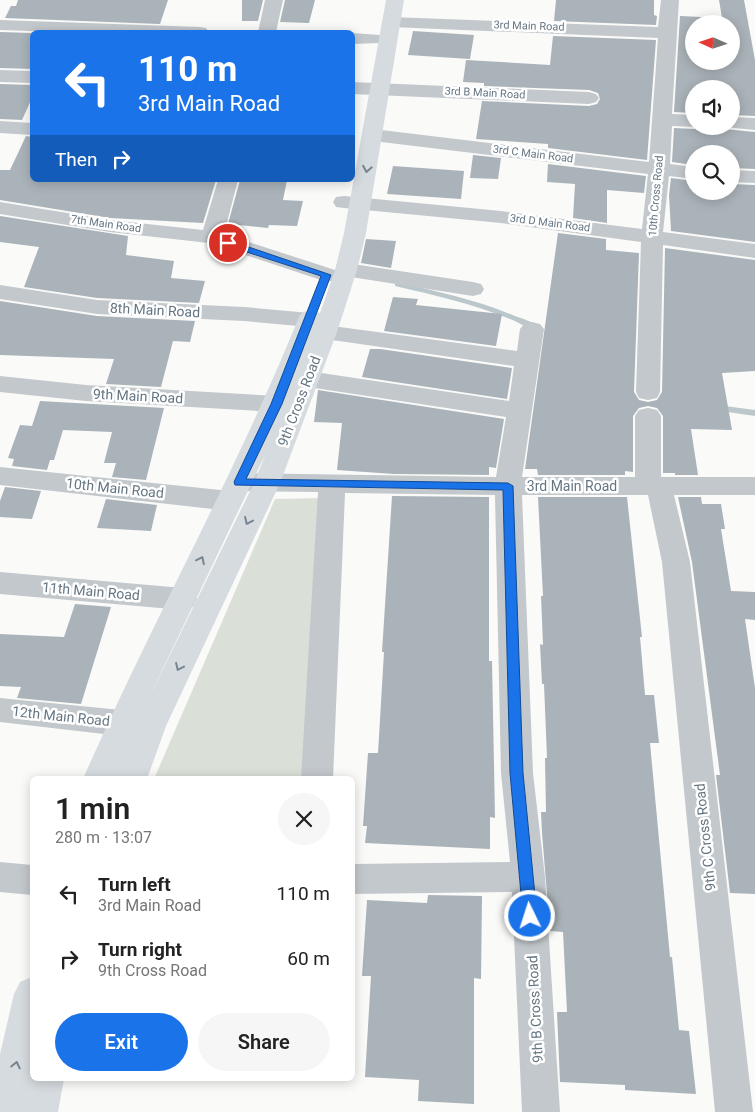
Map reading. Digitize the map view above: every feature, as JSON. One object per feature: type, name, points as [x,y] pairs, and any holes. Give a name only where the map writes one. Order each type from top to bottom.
[{"type":"main road","name":"9th Cross Road","points":[[355,142],[366,88],[379,0]]},
{"type":"main road","name":"9th Cross Road","points":[[132,776],[151,726],[267,483],[308,379],[318,326],[336,273],[351,195],[373,135],[366,88],[393,11]]},
{"type":"main road","name":"9th Cross Road","points":[[100,776],[122,723],[276,404],[318,326]]},
{"type":"main road","points":[[5,1112],[30,1003]]},
{"type":"main road","points":[[39,1112],[46,1081]]},
{"type":"street","points":[[267,30],[274,0]]},
{"type":"street","name":"10th Cross Road","points":[[654,486],[648,404],[652,236],[659,170],[670,0]]},
{"type":"street","name":"3rd Main Road","points":[[393,11],[667,33]]},
{"type":"street","points":[[0,24],[150,30]]},
{"type":"street","points":[[355,38],[374,39]]},
{"type":"street","points":[[0,76],[30,77]]},
{"type":"street","name":"3rd B Main Road","points":[[366,88],[589,98]]},
{"type":"street","points":[[661,119],[685,120]]},
{"type":"street","points":[[740,123],[755,124]]},
{"type":"street","points":[[0,127],[30,128]]},
{"type":"street","name":"3rd C Main Road","points":[[373,135],[685,172]]},
{"type":"street","points":[[740,176],[755,177]]},
{"type":"street","points":[[212,237],[227,182]]},
{"type":"street","name":"3rd D Main Road","points":[[351,195],[755,251]]},
{"type":"street","name":"7th Main Road","points":[[0,208],[110,226],[212,237],[336,273],[473,289]]},
{"type":"street","name":"8th Main Road","points":[[0,292],[97,307],[244,314],[526,360]]},
{"type":"street","name":"9th B Cross Road","points":[[532,329],[508,486],[517,773],[528,877],[541,1112]]},
{"type":"street","points":[[308,379],[519,410]]},
{"type":"street","name":"9th Main Road","points":[[0,384],[86,393],[276,404]]},
{"type":"street","name":"10th Main Road","points":[[0,476],[235,492]]},
{"type":"street","name":"3rd Main Road","points":[[235,492],[267,483],[508,486],[755,486]]},
{"type":"street","points":[[317,776],[332,483]]},
{"type":"street","name":"9th C Cross Road","points":[[654,486],[676,562],[734,1112]]},
{"type":"street","name":"11th Main Road","points":[[0,583],[183,599]]},
{"type":"street","name":"12th Main Road","points":[[0,710],[122,723]]},
{"type":"street","points":[[0,877],[30,880]]},
{"type":"street","points":[[355,879],[528,877]]},
{"type":"shaded area","points":[[323,498],[304,776],[155,776],[275,499]]},
{"type":"building","points":[[18,0],[168,0],[160,24],[5,18],[11,6],[16,6]]},
{"type":"building","points":[[242,0],[263,0],[258,21],[242,21]]},
{"type":"building","points":[[285,0],[315,0],[309,23],[280,22]]},
{"type":"building","points":[[556,0],[654,0],[654,15],[657,16],[656,25],[554,21]]},
{"type":"building","points":[[719,0],[744,0],[755,60],[755,116],[740,115],[740,80],[685,80],[685,113],[674,112],[680,16],[685,16],[685,70],[740,70],[740,15],[722,15]]},
{"type":"building","points":[[413,31],[474,35],[470,59],[408,55]]},
{"type":"building","points":[[0,32],[30,33],[30,69],[0,68]]},
{"type":"building","points":[[553,36],[656,40],[647,160],[548,148],[548,144],[476,139],[482,101],[589,106],[597,104],[600,99],[598,93],[589,90],[484,86],[484,83],[463,82],[466,60],[550,65]]},
{"type":"building","points":[[0,84],[30,85],[30,102],[22,120],[0,119]]},
{"type":"building","points":[[674,128],[685,129],[685,135],[740,135],[740,131],[755,132],[755,169],[740,168],[740,145],[685,145],[685,164],[672,162]]},
{"type":"building","points":[[26,136],[30,137],[30,182],[215,182],[203,223],[110,218],[0,200],[0,170],[10,170]]},
{"type":"building","points":[[473,155],[501,158],[498,179],[470,178]]},
{"type":"building","points":[[548,164],[646,176],[644,193],[607,190],[607,223],[573,218],[575,184],[547,182]]},
{"type":"building","points":[[393,166],[464,171],[461,199],[387,194]]},
{"type":"building","points":[[671,178],[685,180],[685,200],[740,200],[740,184],[755,185],[755,242],[671,231],[669,195]]},
{"type":"building","points":[[239,182],[287,182],[283,200],[303,201],[297,226],[269,225],[268,228],[228,224]]},
{"type":"building","points":[[0,216],[128,236],[126,255],[174,261],[171,278],[205,281],[199,303],[97,298],[24,287],[39,247],[0,242]]},
{"type":"building","points":[[558,233],[606,239],[606,250],[639,253],[634,392],[639,400],[648,402],[657,400],[662,392],[665,248],[755,260],[755,371],[722,373],[732,430],[691,429],[698,475],[663,473],[663,416],[657,408],[648,406],[639,408],[633,416],[633,472],[625,471],[625,475],[538,475],[537,469],[525,469]]},
{"type":"building","points":[[366,239],[396,241],[391,268],[361,263]]},
{"type":"building","points":[[393,297],[418,299],[416,305],[502,314],[496,346],[384,331]]},
{"type":"building","points":[[0,301],[97,316],[195,321],[190,342],[173,341],[161,387],[106,384],[114,359],[0,355]]},
{"type":"building","points":[[370,349],[512,368],[507,399],[362,377]]},
{"type":"building","points":[[318,390],[504,419],[496,468],[489,467],[489,475],[394,474],[337,470],[342,423],[314,422]]},
{"type":"building","points":[[40,401],[164,408],[146,480],[112,477],[116,463],[104,463],[112,432],[63,430],[54,460],[50,460],[47,470],[12,466],[14,459],[8,458],[20,425],[32,426]]},
{"type":"building","points":[[5,487],[41,491],[32,519],[0,517],[0,501]]},
{"type":"building","points":[[392,496],[489,497],[489,661],[492,661],[495,818],[490,817],[490,849],[365,843],[367,826],[363,826],[368,753],[378,753]]},
{"type":"building","points":[[538,497],[627,497],[642,637],[640,637],[645,695],[654,695],[659,743],[650,743],[670,957],[672,957],[679,1030],[689,1031],[696,1094],[625,1090],[625,1085],[560,1082],[557,1012],[567,1012],[563,932],[550,931],[542,833],[541,812],[546,812],[545,758],[547,758],[544,684],[542,684],[540,644],[543,645],[541,596],[543,596]]},
{"type":"building","points":[[678,497],[701,497],[702,504],[721,504],[725,529],[721,529],[731,591],[755,592],[755,620],[745,619],[755,688],[755,894],[730,893],[716,775],[720,775],[692,562]]},
{"type":"building","points":[[106,499],[157,505],[151,531],[97,528]]},
{"type":"building","points":[[75,604],[111,607],[81,704],[17,698],[21,687],[0,686],[0,634],[64,637]]},
{"type":"building","points":[[428,895],[482,896],[481,979],[474,978],[474,1104],[418,1101],[419,1080],[365,1077],[371,976],[362,976],[367,900],[427,903]]},
{"type":"waterway","points":[[398,284],[486,307],[536,328]]},
{"type":"waterway","points":[[717,408],[755,413]]},
{"type":"route","points":[[228,243],[327,275],[276,404],[239,482],[508,486],[517,773],[528,877],[530,916]]}]
